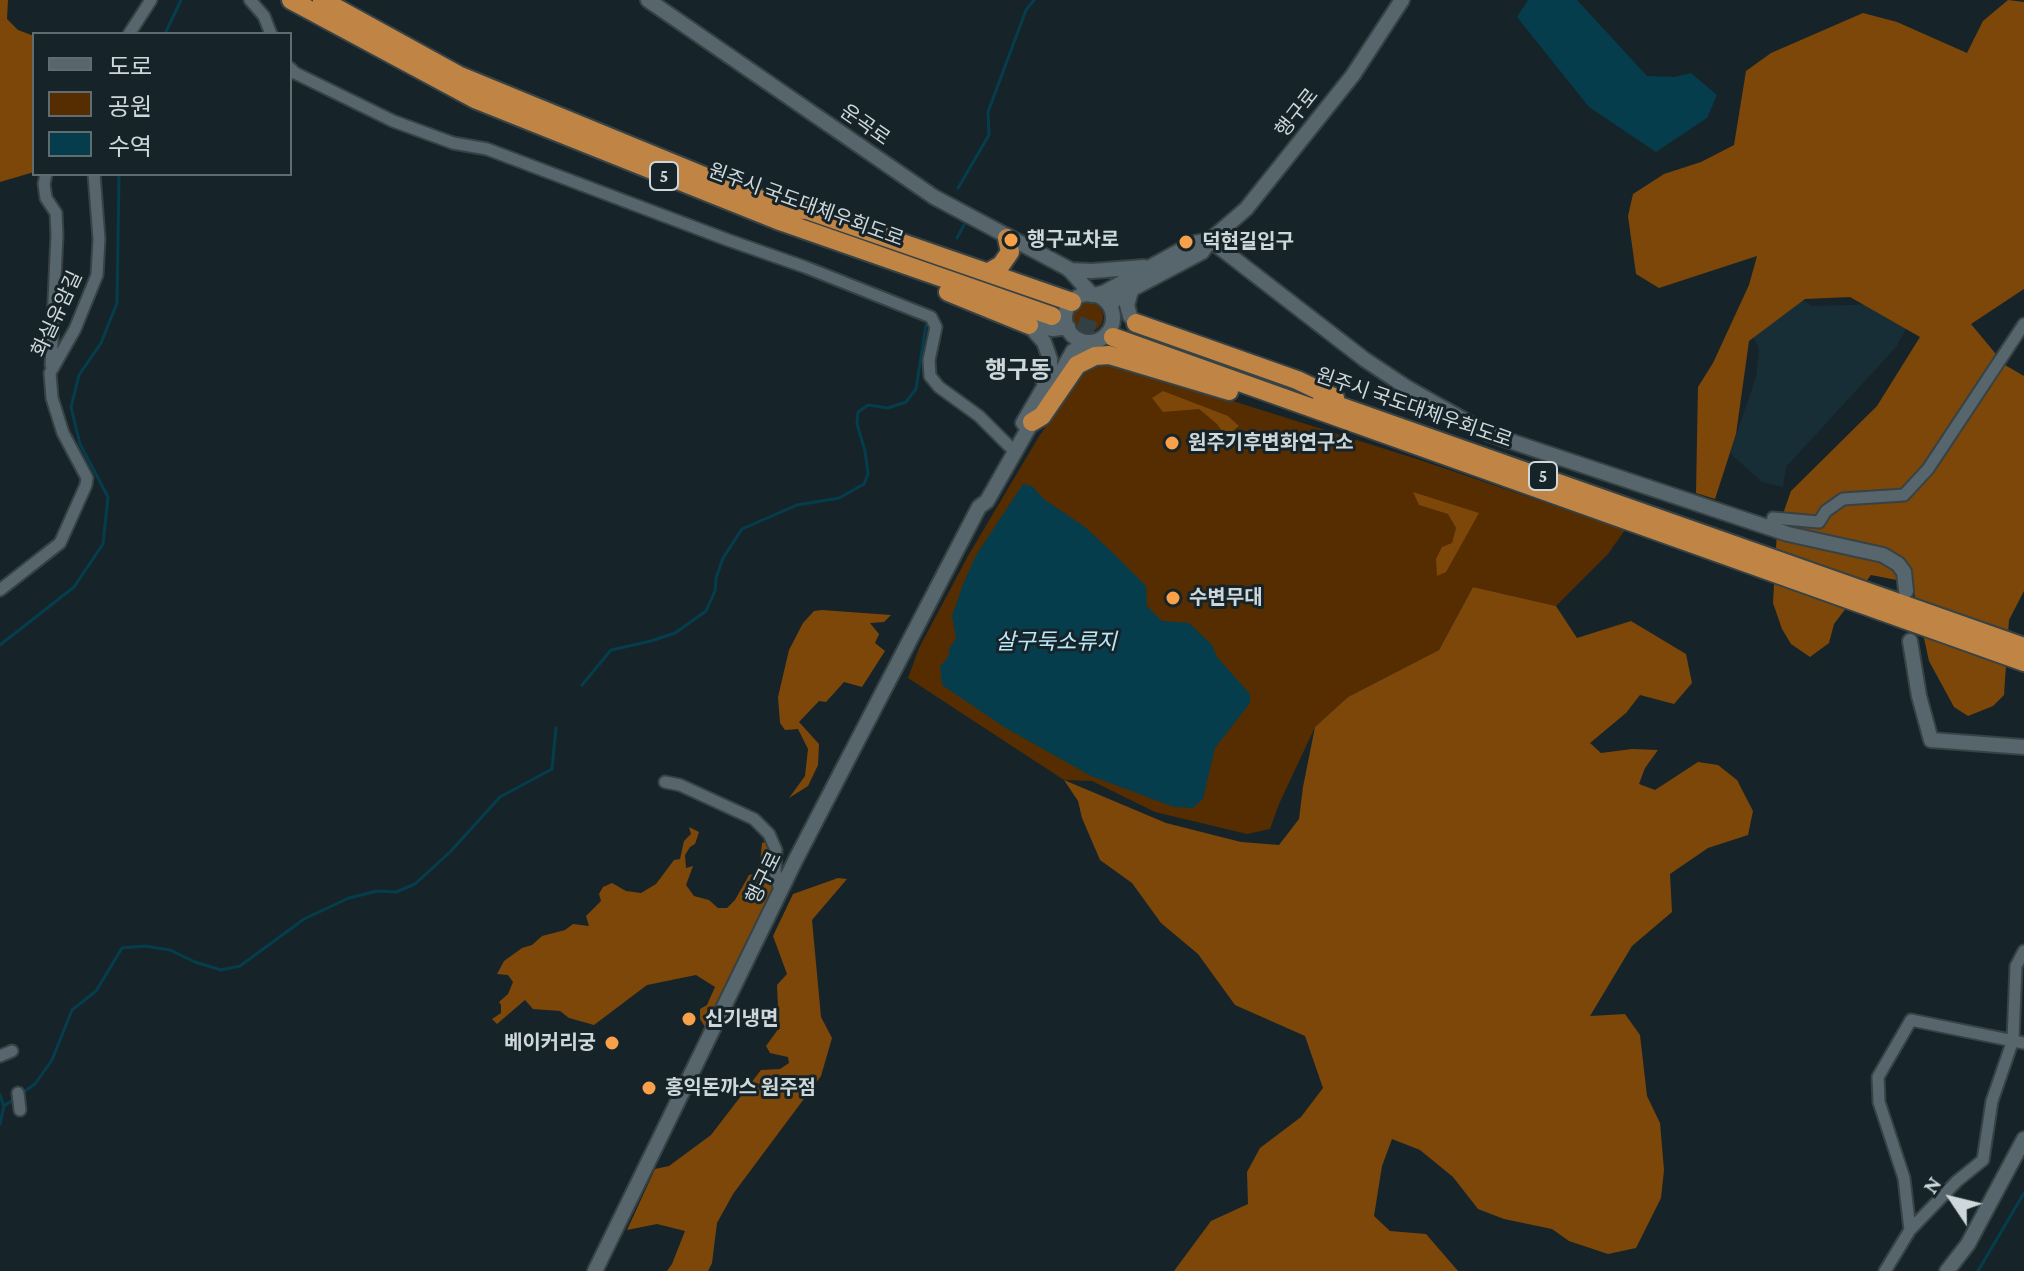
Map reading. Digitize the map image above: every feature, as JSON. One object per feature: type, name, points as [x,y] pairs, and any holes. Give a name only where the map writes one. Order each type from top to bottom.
[{"type":"highway","name":"원주시 국도대체우회도로","points":[[291,0],[477,100],[780,214]]},
{"type":"highway","name":"5","points":[[322,0],[458,75],[780,214],[1074,302]]},
{"type":"highway","points":[[780,214],[807,210],[1074,302]]},
{"type":"highway","points":[[780,214],[797,235],[1029,325]]},
{"type":"highway","points":[[989,272],[1001,265],[1010,252],[1007,238]]},
{"type":"highway","points":[[1136,323],[1297,380],[1361,418]]},
{"type":"highway","name":"원주시 국도대체우회도로","points":[[1106,332],[1361,418],[1965,632]]},
{"type":"highway","points":[[1029,420],[1042,416],[1077,365],[1095,356],[1106,332]]},
{"type":"highway","name":"5","points":[[1965,632],[2024,647]]},
{"type":"highway","name":"5","points":[[1965,632],[2024,662]]},
{"type":"street","points":[[130,32],[151,0]]},
{"type":"street","points":[[250,0],[264,16],[270,32]]},
{"type":"street","name":"운곡로","points":[[648,0],[934,197],[1069,269]]},
{"type":"street","name":"행구로","points":[[1106,332],[1117,297],[1202,252],[1210,240],[1246,209],[1353,75],[1402,0]]},
{"type":"street","points":[[292,70],[393,121],[453,143],[487,149],[931,317],[936,327],[929,360],[930,376],[939,387],[979,416],[1009,446]]},
{"type":"street","name":"화실유암길","points":[[0,590],[60,543],[87,478],[63,433],[52,398],[50,373],[57,235],[56,213],[46,198],[46,176]]},
{"type":"street","name":"화실유암길","points":[[50,373],[75,329],[97,275],[99,239],[94,176]]},
{"type":"street","points":[[1074,302],[1105,292],[1194,243],[1210,240],[1364,359],[1489,434],[1770,528],[1883,555],[1898,564],[1904,572],[1906,591]]},
{"type":"street","points":[[1131,291],[1127,305],[1136,323],[1078,339],[1069,330],[1066,315],[1079,291],[1069,269],[1092,271],[1152,266]]},
{"type":"street","points":[[1074,302],[1106,332]]},
{"type":"street","points":[[1770,528],[1773,518],[1819,522],[1826,511],[1843,499],[1904,495],[1928,469],[2024,324]]},
{"type":"street","points":[[1029,325],[1069,330]]},
{"type":"street","points":[[1029,325],[1044,342],[1050,366],[1028,408],[1029,420]]},
{"type":"street","name":"행구로","points":[[595,1271],[795,861],[979,507],[987,501],[1069,346],[1069,330]]},
{"type":"street","name":"행구로","points":[[979,507],[979,497],[1009,446],[1029,420]]},
{"type":"street","points":[[1910,641],[1919,696],[1931,740],[2024,747]]},
{"type":"street","points":[[665,782],[680,785],[754,819],[769,834],[776,850],[775,871],[780,891]]},
{"type":"street","points":[[1885,1271],[1910,1230],[1957,1181],[1983,1160],[1992,1101],[2019,1041],[2016,966],[2024,951]]},
{"type":"street","points":[[1910,1230],[1904,1178],[1879,1102],[1878,1077],[1911,1020],[2019,1041]]},
{"type":"street","points":[[18,1093],[20,1110]]},
{"type":"street","points":[[1947,1271],[1968,1244],[2024,1139]]},
{"type":"shaded area","points":[[0,0],[8,0],[7,19],[18,30],[32,35],[32,173],[0,182]]},
{"type":"shaded area","points":[[2008,0],[2024,2],[2024,289],[1971,324],[2005,365],[2024,376],[2024,591],[2009,620],[2004,695],[1993,706],[1968,716],[1954,707],[1929,661],[1912,583],[1871,575],[1834,624],[1829,643],[1810,657],[1791,644],[1773,603],[1777,531],[1791,491],[1877,406],[1920,337],[1850,297],[1805,299],[1749,341],[1736,434],[1715,499],[1696,493],[1698,387],[1713,363],[1749,285],[1757,256],[1659,288],[1636,274],[1628,216],[1633,194],[1664,174],[1701,162],[1734,145],[1746,71],[1771,53],[1863,13],[1897,22],[1967,53],[1983,21]]},
{"type":"shaded area","points":[[1795,295],[1812,306],[1886,304],[1909,323],[1896,347],[1786,467],[1783,487],[1762,482],[1730,453],[1756,377],[1759,349],[1748,325]]},
{"type":"shaded area","points":[[1163,391],[1228,416],[1239,426],[1226,436],[1199,409],[1163,412],[1152,398]]},
{"type":"shaded area","points":[[1413,492],[1479,513],[1446,572],[1437,576],[1436,559],[1442,547],[1452,543],[1456,528],[1448,514],[1419,505]]},
{"type":"shaded area","points":[[1473,587],[1556,606],[1577,638],[1631,621],[1686,654],[1692,683],[1674,704],[1640,695],[1626,713],[1590,743],[1601,753],[1658,750],[1645,768],[1639,784],[1655,790],[1698,762],[1718,765],[1737,780],[1753,811],[1748,835],[1708,848],[1670,874],[1672,912],[1632,946],[1590,1016],[1625,1014],[1640,1035],[1647,1096],[1660,1123],[1664,1170],[1661,1198],[1636,1248],[1608,1254],[1569,1241],[1552,1229],[1504,1219],[1478,1209],[1453,1177],[1420,1150],[1392,1139],[1382,1166],[1374,1216],[1390,1231],[1426,1234],[1458,1271],[1174,1271],[1211,1221],[1248,1204],[1247,1172],[1260,1148],[1301,1117],[1323,1088],[1305,1036],[1235,1005],[1198,954],[1161,923],[1132,883],[1100,860],[1078,801],[1064,780],[1166,823],[1241,842],[1279,845],[1299,819],[1315,727],[1348,697],[1439,650]]},
{"type":"shaded area","points":[[814,611],[891,615],[884,622],[870,623],[879,634],[875,643],[885,651],[862,687],[844,682],[826,702],[819,701],[799,722],[819,744],[818,765],[808,786],[789,798],[805,776],[808,749],[798,729],[785,730],[780,723],[778,697],[789,650],[803,623]]},
{"type":"shaded area","points":[[689,827],[699,832],[695,844],[685,855],[686,868],[693,866],[686,885],[694,896],[709,900],[718,908],[727,908],[749,875],[759,873],[762,843],[765,842],[770,850],[777,890],[709,1033],[700,1019],[700,1009],[707,1005],[715,987],[696,975],[647,985],[594,1025],[569,1018],[560,1011],[533,1009],[525,1000],[497,1024],[492,1019],[501,1013],[499,1002],[508,994],[513,982],[508,975],[497,974],[504,961],[542,936],[565,930],[573,924],[589,926],[586,916],[601,901],[599,894],[603,887],[612,883],[626,891],[641,893],[656,884],[674,860],[680,859],[684,841],[691,834]]},
{"type":"shaded area","points":[[838,878],[847,879],[812,920],[821,1017],[832,1038],[821,1076],[733,1194],[717,1223],[712,1263],[708,1271],[667,1271],[685,1231],[657,1224],[627,1230],[655,1169],[669,1166],[711,1135],[761,1070],[780,1069],[789,1063],[788,1057],[770,1053],[766,1046],[779,1028],[777,985],[787,974],[773,936],[793,894]]},
{"type":"green space","points":[[1088,302],[1094,303],[1102,311],[1102,323],[1094,331],[1088,332],[1082,331],[1074,323],[1073,317],[1074,311],[1082,303]]},
{"type":"green space","points":[[1106,361],[1420,460],[1625,530],[1608,554],[1556,606],[1473,587],[1439,650],[1348,697],[1315,727],[1270,829],[1247,834],[1155,812],[1092,781],[1064,780],[908,678],[919,648],[968,556],[1038,438],[1087,368]]},
{"type":"water","points":[[1528,0],[1577,0],[1647,76],[1674,77],[1691,73],[1717,95],[1707,118],[1656,152],[1589,107],[1517,17]]},
{"type":"water","name":"살구둑소류지","points":[[1023,484],[1032,486],[1045,500],[1085,527],[1112,552],[1146,586],[1147,606],[1162,621],[1189,623],[1212,645],[1217,657],[1250,694],[1250,703],[1215,748],[1203,799],[1193,808],[1174,807],[1091,776],[1004,727],[942,685],[940,667],[950,654],[948,651],[956,638],[952,616],[963,584],[976,555]]},
{"type":"waterway","points":[[166,32],[181,0]]},
{"type":"waterway","points":[[958,188],[989,135],[988,112],[1026,10],[1034,0]]},
{"type":"waterway","points":[[0,645],[74,587],[103,544],[108,497],[80,444],[71,407],[79,375],[101,343],[117,303],[119,176]]},
{"type":"waterway","points":[[957,238],[964,225]]},
{"type":"waterway","points":[[582,685],[611,650],[675,633],[706,611],[715,591],[723,558],[742,529],[797,505],[839,498],[864,484],[868,474],[857,424],[858,412],[868,405],[888,408],[906,402],[916,389],[926,325]]},
{"type":"waterway","points":[[22,1093],[35,1084],[52,1060],[72,1010],[96,991],[122,948],[145,946],[170,950],[221,970],[240,966],[304,919],[349,898],[377,891],[396,892],[415,884],[450,852],[500,797],[552,769],[556,728]]},
{"type":"waterway","points":[[0,1095],[4,1106],[0,1124]]},
{"type":"waterway","points":[[4,1106],[16,1098]]},
{"type":"waterway","points":[[1978,1271],[2024,1193]]},
{"type":"tunnel","points":[[1052,316],[1113,337]]},
{"type":"place","name":"행구교차로","points":[[1011,240]]},
{"type":"place","name":"덕현길입구","points":[[1186,242]]},
{"type":"place","name":"원주기후변화연구소","points":[[1172,443]]},
{"type":"place","name":"수변무대","points":[[1173,598]]},
{"type":"place","name":"신기냉면","points":[[689,1019]]},
{"type":"place","name":"베이커리궁","points":[[612,1043]]},
{"type":"place","name":"홍익돈까스 원주점","points":[[649,1088]]},
{"type":"district","name":"행구동","points":[[1018,371]]}]
